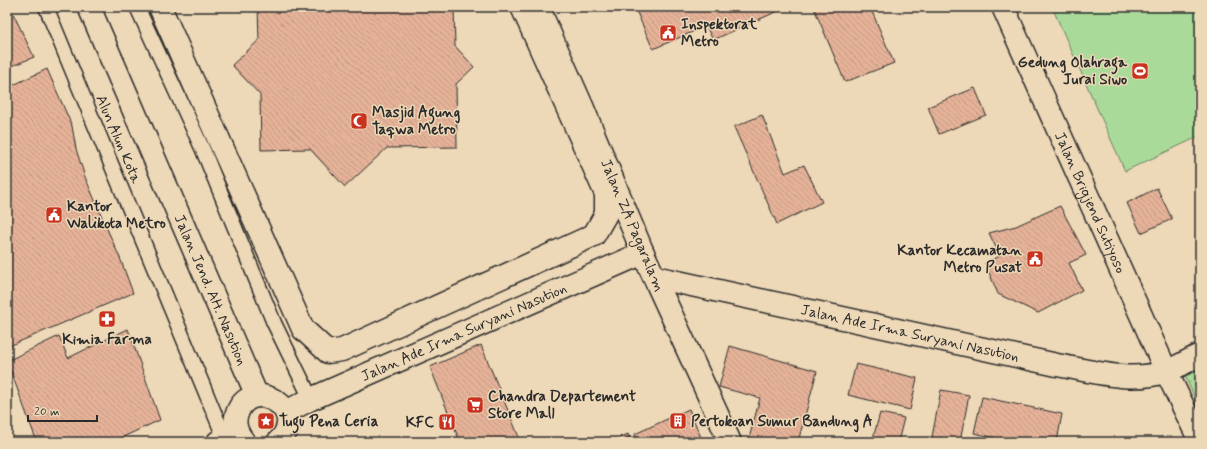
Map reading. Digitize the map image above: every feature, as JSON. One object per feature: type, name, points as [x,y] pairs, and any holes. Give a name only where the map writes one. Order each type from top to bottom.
[{"type":"main road","name":"Jalan Jend. AH. Nasution","points":[[89,7],[257,396]]},
{"type":"main road","points":[[160,7],[303,329],[328,352],[342,350],[594,235],[606,214],[606,194],[522,7]]},
{"type":"main road","name":"Jalan ZA Pagaralam","points":[[538,7],[582,106],[643,253],[730,442]]},
{"type":"main road","name":"Jalan Brigjend Sutiyoso","points":[[1003,7],[1166,371],[1200,441]]},
{"type":"main road","name":"Jalan Ade Irma Suryani Nasution","points":[[286,412],[311,399],[643,253]]},
{"type":"main road","name":"Jalan Ade Irma Suryani Nasution","points":[[655,277],[1058,365],[1123,377],[1142,376],[1166,371],[1200,355]]},
{"type":"main road","points":[[231,439],[238,410],[246,401],[257,396],[266,396],[281,404],[286,412],[288,420],[283,440]]},
{"type":"lane","name":"Alun Alun Kota","points":[[46,7],[231,439]]},
{"type":"lane","points":[[136,7],[203,150],[274,323],[311,399]]},
{"type":"green space","name":"Gedung Olahraga Jurai Siwo","points":[[1052,7],[1200,7],[1200,136],[1125,171]]},
{"type":"green space","points":[[1200,364],[1200,409],[1183,372]]},
{"type":"building","points":[[7,7],[10,7],[34,57],[7,68]]},
{"type":"building","name":"Masjid Agung Taqwa Metro","points":[[258,7],[454,7],[455,46],[474,67],[456,84],[457,147],[387,148],[345,187],[310,149],[261,150],[260,95],[232,65],[259,40]]},
{"type":"building","name":"Inspektorat Metro","points":[[787,7],[713,40],[706,26],[653,49],[635,8]]},
{"type":"building","points":[[870,7],[894,63],[845,82],[814,8]]},
{"type":"building","name":"Kantor Walikota Metro","points":[[47,69],[72,126],[76,149],[85,177],[120,258],[133,293],[7,347],[7,88]]},
{"type":"building","points":[[975,88],[986,115],[939,134],[928,107]]},
{"type":"building","points":[[762,115],[785,173],[804,165],[822,202],[777,224],[734,127]]},
{"type":"building","points":[[1157,188],[1172,219],[1141,233],[1127,203]]},
{"type":"building","name":"Kantor Kecamatan Metro Pusat","points":[[1060,206],[1086,255],[1069,263],[1082,290],[1038,313],[998,294],[985,263],[1000,256],[989,233],[1016,226]]},
{"type":"building","points":[[128,329],[160,420],[112,442],[37,442],[7,361],[59,336],[68,358]]},
{"type":"building","name":"Chandra Departement Store Mall","points":[[481,345],[521,442],[460,442],[430,367]]},
{"type":"building","points":[[730,346],[817,371],[798,442],[748,442],[760,398],[719,387]]},
{"type":"building","points":[[856,364],[917,378],[910,410],[848,395]]},
{"type":"building","points":[[941,390],[969,395],[960,442],[931,442]]},
{"type":"building","points":[[982,397],[1062,414],[1057,442],[1015,442],[974,433]]},
{"type":"building","name":"Pertokoan Sumur Bandung A","points":[[689,409],[703,442],[638,442],[635,434]]},
{"type":"building","points":[[880,413],[904,418],[898,442],[872,442]]},
{"type":"building","name":"Chandra Departement Store Mall","points":[[628,434],[631,442],[610,442]]},
{"type":"place","name":"Inspektorat Metro","points":[[668,33]]},
{"type":"place","name":"Gedung Olahraga Jurai Siwo","points":[[1140,71]]},
{"type":"place","name":"Masjid Agung Taqwa Metro","points":[[359,121]]},
{"type":"place","name":"Kantor Walikota Metro","points":[[54,215]]},
{"type":"place","name":"Kantor Kecamatan Metro Pusat","points":[[1035,259]]},
{"type":"place","name":"Kimia Farma","points":[[107,319]]},
{"type":"place","name":"Chandra Departement Store Mall","points":[[475,405]]},
{"type":"place","name":"Tugu Pena Ceria","points":[[266,421]]},
{"type":"place","name":"Pertokoan Sumur Bandung A","points":[[678,421]]},
{"type":"place","name":"KFC","points":[[447,422]]}]
